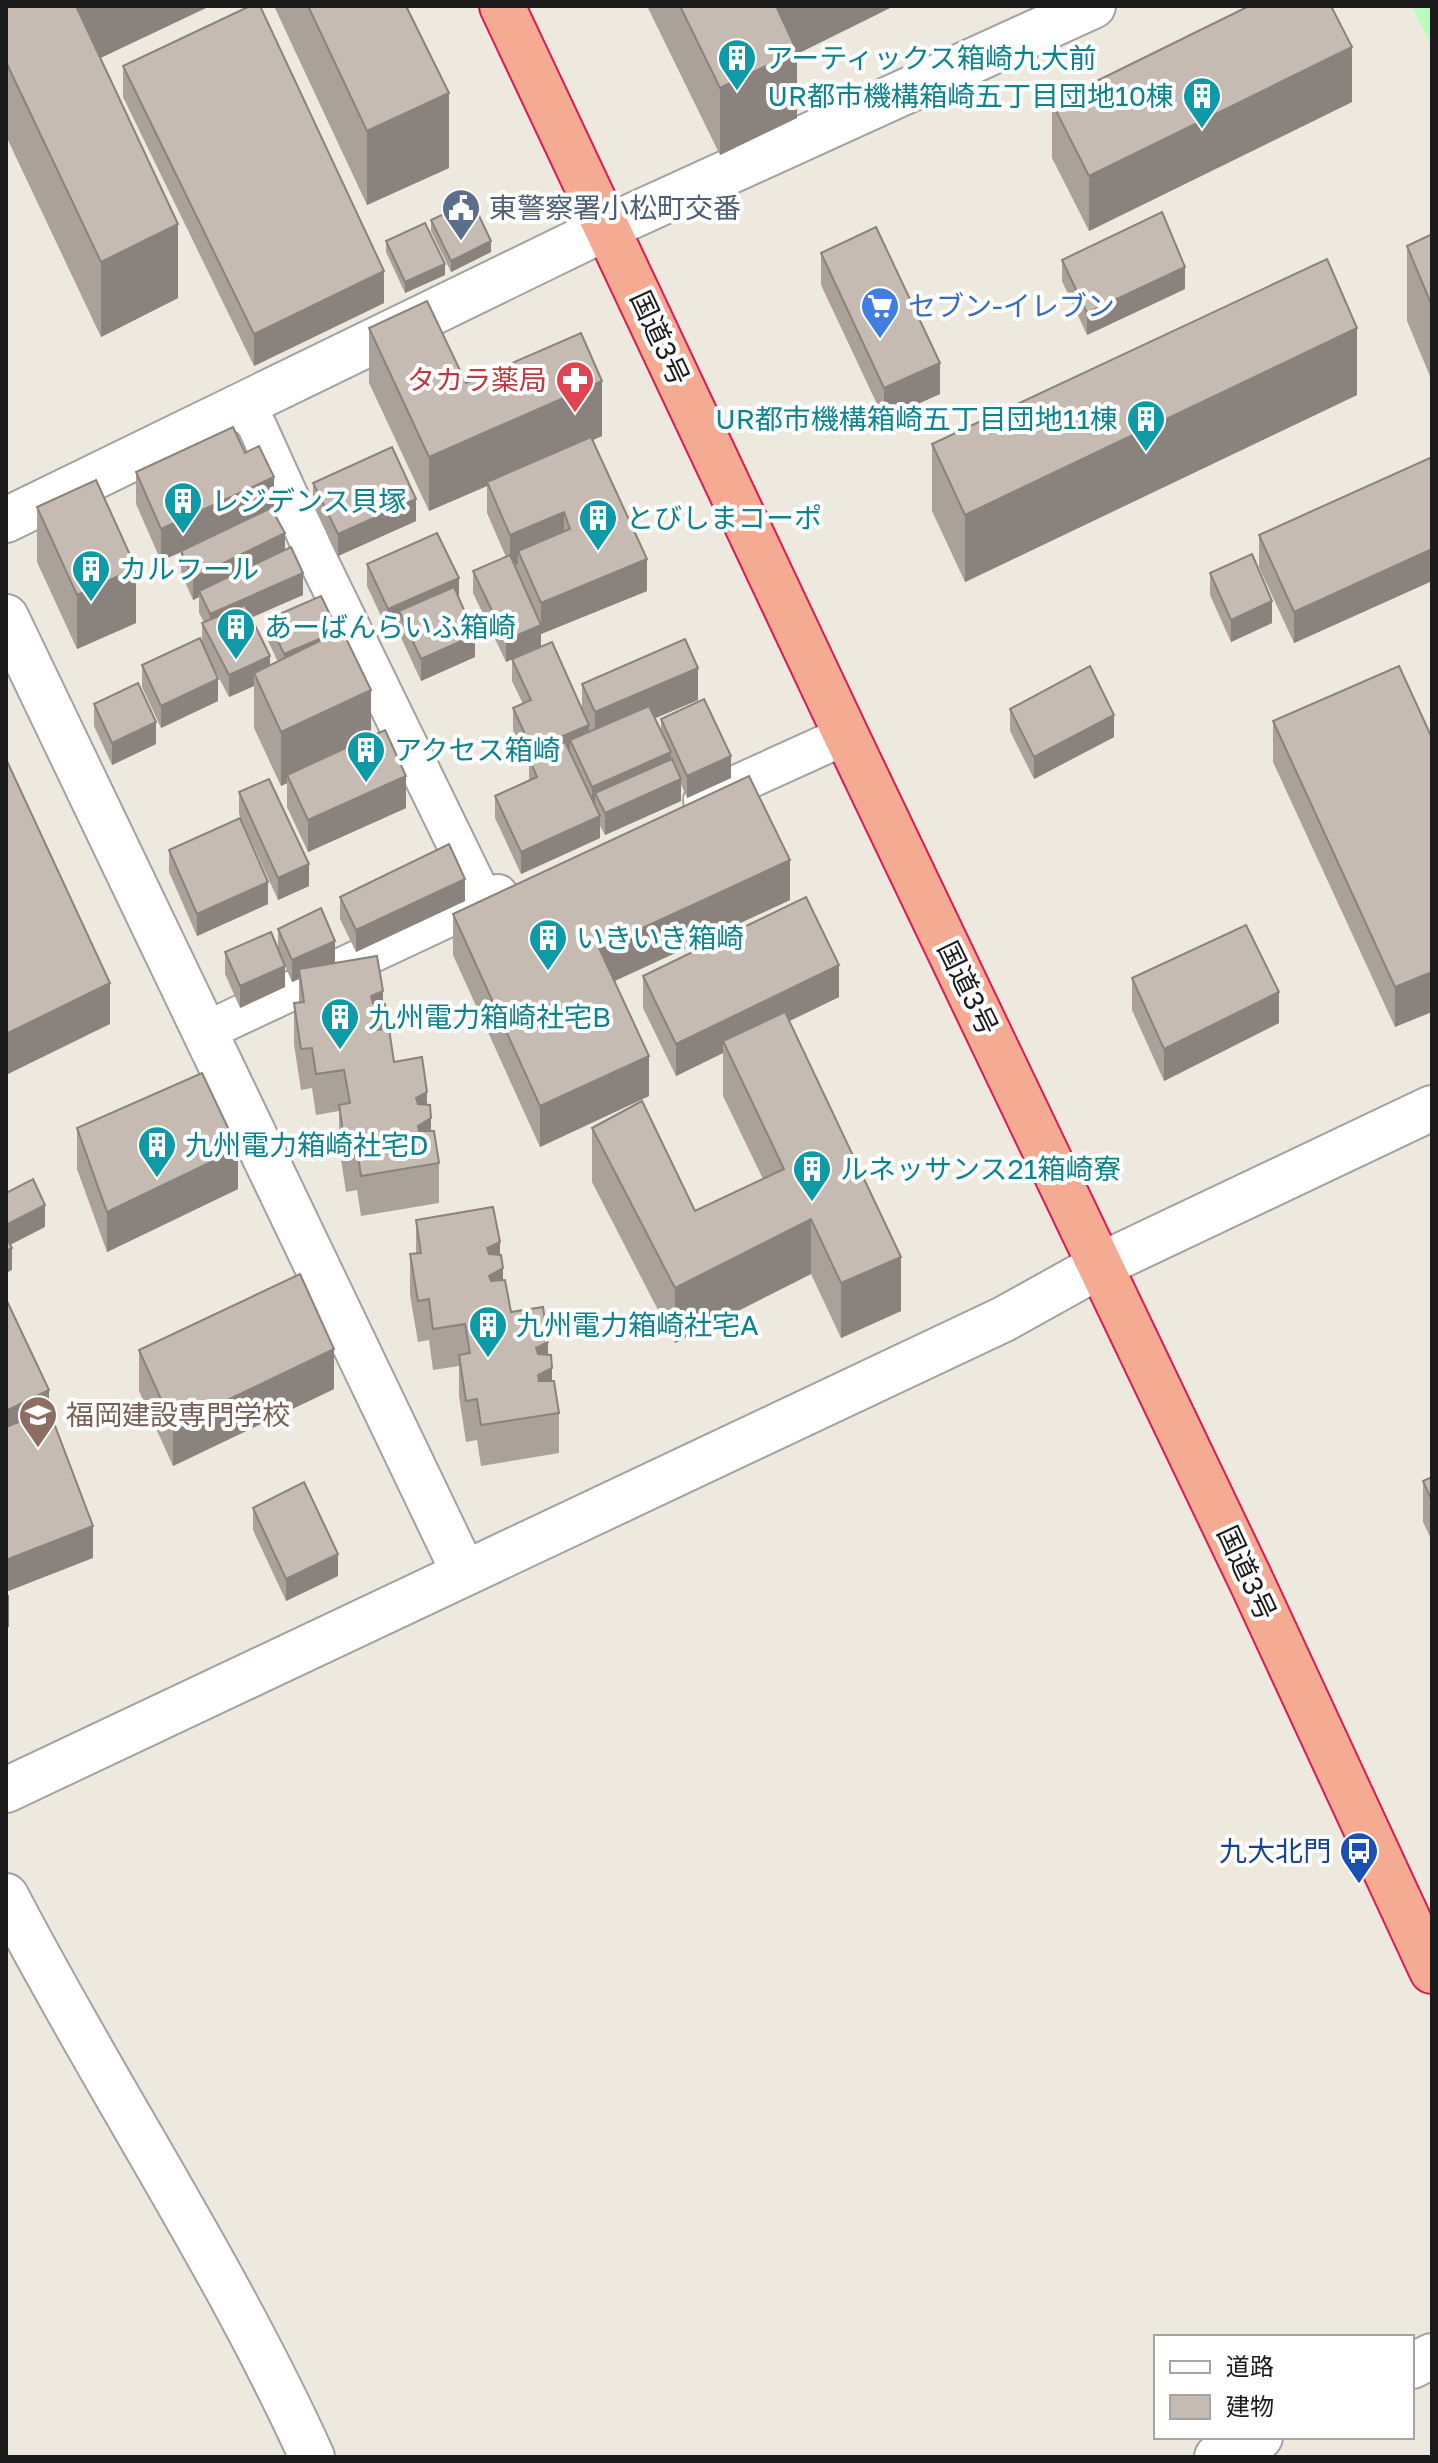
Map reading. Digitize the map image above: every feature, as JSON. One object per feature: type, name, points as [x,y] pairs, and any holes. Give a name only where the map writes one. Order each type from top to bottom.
[{"type":"highway","name":"国道3号","points":[[502,6],[846,735],[1253,1585],[1432,1971]]},
{"type":"street","points":[[6,520],[608,227],[1093,6]]},
{"type":"street","points":[[242,405],[257,426],[314,552],[484,901]]},
{"type":"street","points":[[6,617],[464,1573]]},
{"type":"street","points":[[672,814],[846,735]]},
{"type":"street","points":[[204,1032],[527,881]]},
{"type":"street","points":[[6,1790],[1004,1319],[1101,1265],[1432,1108]]},
{"type":"street","points":[[6,1896],[70,2016],[218,2272],[312,2457]]},
{"type":"street","points":[[1414,2365],[1432,2356]]},
{"type":"street","points":[[1217,2457],[1256,2439]]},
{"type":"green space","points":[[1412,6],[1432,6],[1432,48]]},
{"type":"building","points":[[6,6],[76,6],[178,224],[101,262],[6,62]]},
{"type":"building","points":[[250,6],[260,6],[384,271],[254,334],[123,66]]},
{"type":"building","points":[[308,6],[406,6],[449,93],[367,131]]},
{"type":"building","points":[[680,6],[776,6],[797,51],[720,88]]},
{"type":"building","points":[[1249,6],[1331,6],[1352,47],[1089,176],[1052,103]]},
{"type":"building","name":"東警察署小松町交番","points":[[472,201],[491,241],[451,261],[431,220]]},
{"type":"building","points":[[1162,212],[1185,267],[1087,313],[1062,260]]},
{"type":"building","points":[[425,223],[445,264],[405,282],[386,241]]},
{"type":"building","name":"セブン-イレブン","points":[[876,227],[940,363],[884,388],[821,253]]},
{"type":"building","points":[[1432,234],[1432,306],[1407,246]]},
{"type":"building","points":[[1327,259],[1357,328],[965,515],[932,444]]},
{"type":"building","points":[[427,301],[466,383],[581,333],[602,381],[429,457],[369,328]]},
{"type":"building","points":[[233,427],[245,453],[259,446],[274,477],[161,529],[136,472]]},
{"type":"building","name":"とびしまコーポ","points":[[591,437],[647,559],[541,603],[518,551],[570,529],[564,512],[510,535],[487,482]]},
{"type":"building","points":[[392,447],[416,499],[338,534],[313,483]]},
{"type":"building","points":[[1432,457],[1432,549],[1294,612],[1259,535]]},
{"type":"building","points":[[96,480],[136,568],[77,595],[37,507]]},
{"type":"building","points":[[271,508],[285,533],[193,578],[181,551]]},
{"type":"building","points":[[437,533],[459,578],[388,609],[367,564]]},
{"type":"building","points":[[291,547],[303,573],[210,614],[199,591]]},
{"type":"building","points":[[1252,554],[1272,601],[1231,620],[1210,573]]},
{"type":"building","points":[[510,555],[541,625],[506,640],[473,571]]},
{"type":"building","points":[[454,587],[475,635],[421,659],[399,611]]},
{"type":"building","points":[[321,596],[338,631],[284,654],[268,619]]},
{"type":"building","points":[[245,605],[270,656],[229,675],[202,623]]},
{"type":"building","points":[[342,630],[371,690],[281,732],[254,673]]},
{"type":"building","points":[[200,638],[218,679],[161,706],[142,665]]},
{"type":"building","points":[[685,639],[698,668],[595,712],[582,684]]},
{"type":"building","points":[[552,642],[589,725],[532,749],[513,708],[531,700],[512,659]]},
{"type":"building","points":[[1090,666],[1114,715],[1034,757],[1010,709]]},
{"type":"building","points":[[1399,666],[1432,738],[1432,972],[1395,987],[1273,721]]},
{"type":"building","points":[[138,683],[156,722],[112,743],[94,704]]},
{"type":"building","points":[[704,699],[731,756],[687,776],[661,719]]},
{"type":"building","points":[[649,706],[671,752],[592,787],[570,740]]},
{"type":"building","points":[[385,730],[406,776],[308,820],[287,775]]},
{"type":"building","points":[[565,742],[600,816],[521,852],[495,796],[537,777],[529,758]]},
{"type":"building","points":[[6,759],[110,983],[6,1034]]},
{"type":"building","points":[[672,759],[681,779],[605,813],[595,793]]},
{"type":"building","name":"いきいき箱崎","points":[[749,776],[790,860],[599,948],[649,1056],[540,1106],[453,914]]},
{"type":"building","points":[[269,779],[309,864],[278,878],[239,792]]},
{"type":"building","points":[[240,818],[268,882],[197,914],[169,850]]},
{"type":"building","points":[[449,844],[465,879],[356,930],[340,897]]},
{"type":"building","points":[[806,897],[839,965],[676,1044],[643,976]]},
{"type":"building","points":[[321,908],[335,941],[292,960],[278,929]]},
{"type":"building","points":[[1246,925],[1279,992],[1164,1049],[1132,978]]},
{"type":"building","points":[[271,932],[285,966],[240,986],[225,952]]},
{"type":"building","points":[[377,956],[383,991],[371,996],[373,1003],[385,1004],[386,1017],[373,1024],[374,1030],[389,1029],[394,1062],[422,1057],[427,1092],[416,1098],[418,1104],[430,1105],[431,1118],[418,1126],[419,1131],[434,1131],[439,1163],[361,1176],[357,1149],[346,1152],[339,1105],[350,1103],[344,1070],[316,1074],[312,1048],[301,1049],[294,1003],[304,1002],[299,969]]},
{"type":"building","points":[[785,1012],[901,1257],[841,1283],[811,1219],[675,1288],[592,1128],[642,1101],[695,1211],[784,1169],[723,1041]]},
{"type":"building","points":[[202,1073],[238,1149],[107,1212],[77,1128]]},
{"type":"building","points":[[33,1179],[45,1205],[6,1225],[6,1193]]},
{"type":"building","name":"九州電力箱崎社宅A","points":[[493,1207],[500,1242],[487,1248],[489,1254],[501,1255],[503,1268],[489,1276],[491,1281],[505,1280],[511,1312],[543,1307],[548,1342],[536,1348],[538,1354],[551,1355],[552,1368],[538,1375],[539,1381],[554,1381],[559,1413],[481,1425],[477,1399],[466,1401],[459,1355],[470,1353],[465,1324],[433,1329],[429,1299],[418,1301],[410,1254],[421,1253],[416,1220]]},
{"type":"building","points":[[6,1237],[12,1248],[6,1251]]},
{"type":"building","points":[[300,1274],[334,1349],[173,1426],[139,1350]]},
{"type":"building","points":[[6,1299],[49,1390],[6,1411]]},
{"type":"building","points":[[49,1410],[93,1526],[6,1560],[6,1427]]},
{"type":"building","points":[[1432,1477],[1432,1501],[1423,1481]]},
{"type":"building","points":[[304,1482],[338,1554],[286,1579],[253,1508]]},
{"type":"place","name":"アーティックス箱崎九大前","points":[[737,92]]},
{"type":"place","name":"UR都市機構箱崎五丁目団地10棟","points":[[1202,130]]},
{"type":"place","name":"東警察署小松町交番","points":[[461,242]]},
{"type":"place","name":"セブン-イレブン","points":[[880,340]]},
{"type":"place","name":"タカラ薬局","points":[[575,414]]},
{"type":"place","name":"UR都市機構箱崎五丁目団地11棟","points":[[1146,453]]},
{"type":"place","name":"レジデンス貝塚","points":[[183,535]]},
{"type":"place","name":"とびしまコーポ","points":[[598,552]]},
{"type":"place","name":"カルフール","points":[[91,603]]},
{"type":"place","name":"あーばんらいふ箱崎","points":[[236,661]]},
{"type":"place","name":"アクセス箱崎","points":[[366,784]]},
{"type":"place","name":"いきいき箱崎","points":[[548,972]]},
{"type":"place","name":"九州電力箱崎社宅B","points":[[340,1051]]},
{"type":"place","name":"九州電力箱崎社宅D","points":[[157,1179]]},
{"type":"place","name":"ルネッサンス21箱崎寮","points":[[812,1203]]},
{"type":"place","name":"九州電力箱崎社宅A","points":[[488,1359]]},
{"type":"place","name":"福岡建設専門学校","points":[[38,1449]]},
{"type":"place","name":"九大北門","points":[[1359,1885]]}]
